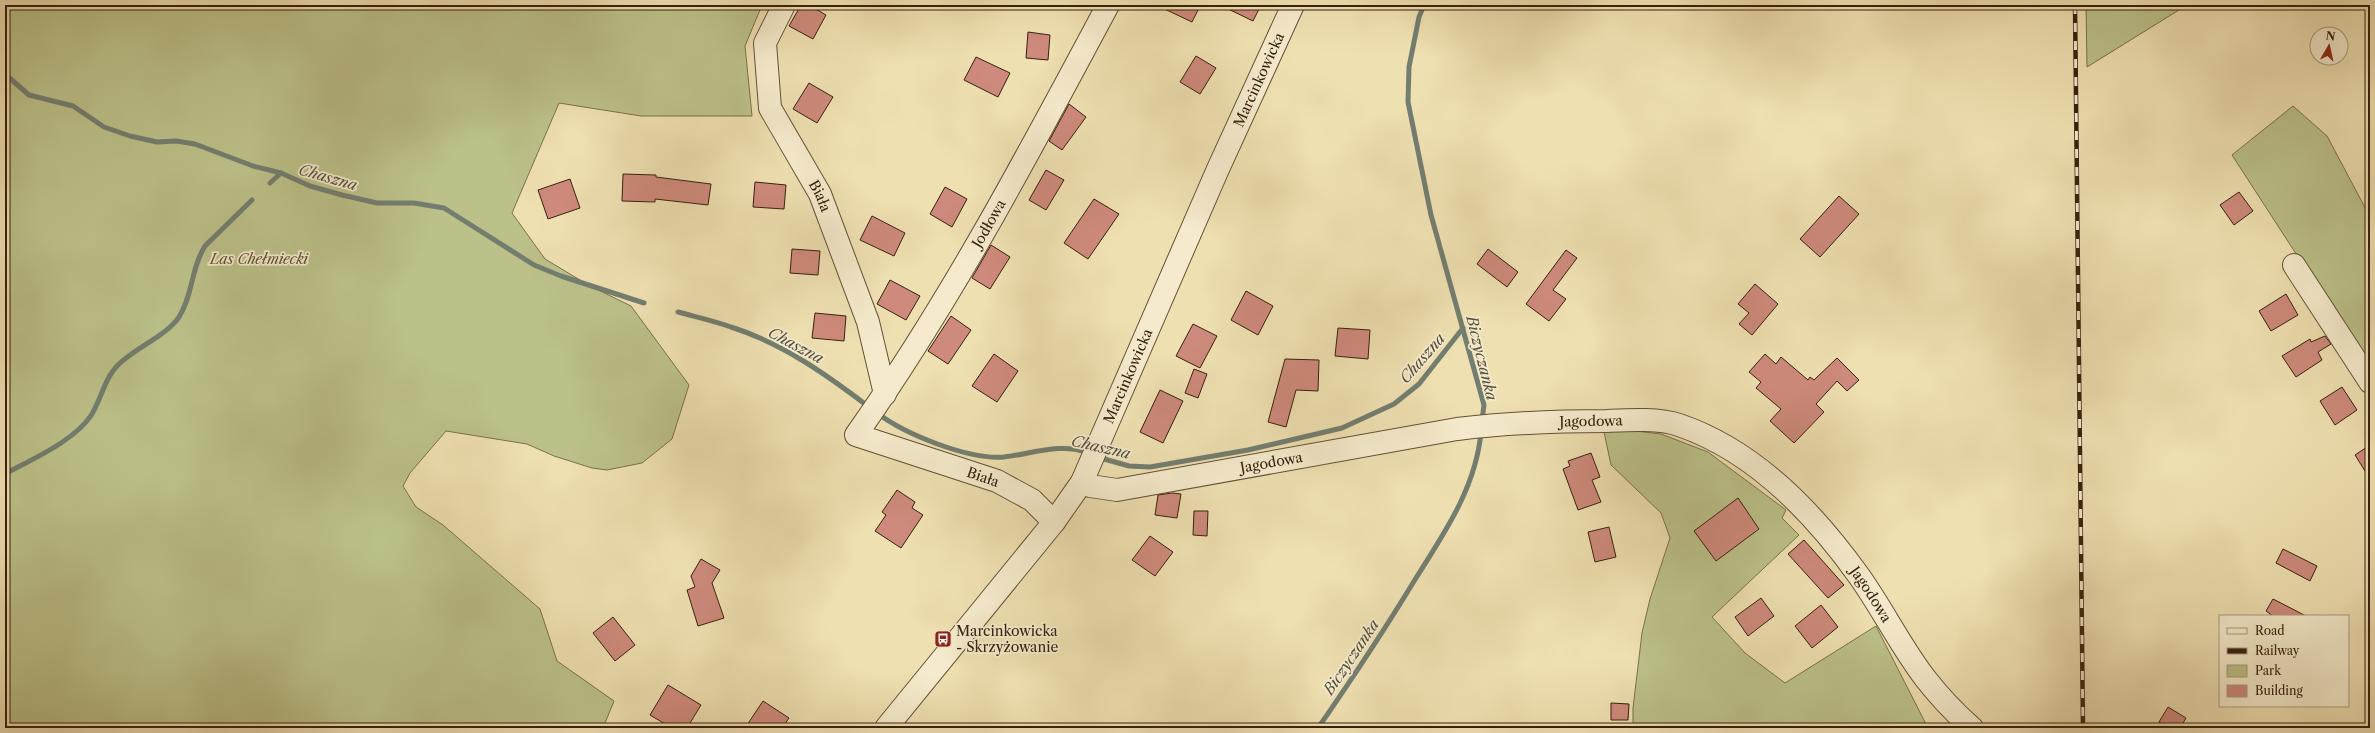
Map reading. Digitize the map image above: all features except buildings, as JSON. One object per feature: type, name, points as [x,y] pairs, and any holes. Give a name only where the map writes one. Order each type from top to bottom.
[{"type":"street","name":"Biała","points":[[784,5],[765,43],[770,108],[820,194],[868,322],[871,413],[1032,500],[1054,522]]},
{"type":"street","name":"Jodłowa","points":[[871,413],[1038,136],[1108,5]]},
{"type":"street","name":"Marcinkowicka","points":[[886,728],[1054,522],[1086,474],[1218,169],[1293,5]]},
{"type":"street","points":[[2294,265],[2370,382]]},
{"type":"street","name":"Jagodowa","points":[[1086,474],[1090,486],[1117,490],[1457,429],[1509,422],[1639,420],[1677,424],[1721,444],[1761,471],[1811,515],[1859,575],[1924,677],[1954,712],[1972,728]]},
{"type":"green space","name":"Las Chełmiecki","points":[[5,5],[762,5],[745,46],[752,116],[641,116],[559,103],[512,213],[545,259],[590,286],[631,306],[689,385],[672,439],[642,463],[607,470],[592,468],[554,456],[527,444],[446,431],[410,473],[403,486],[416,507],[443,525],[540,609],[557,661],[614,701],[603,728],[5,728]]},
{"type":"green space","points":[[2086,5],[2187,5],[2087,67]]},
{"type":"green space","points":[[2293,106],[2327,136],[2370,217],[2370,368],[2232,155]]},
{"type":"green space","points":[[1619,429],[1661,434],[1708,452],[1786,510],[1782,518],[1799,535],[1712,617],[1745,653],[1785,683],[1876,626],[1928,728],[1633,728],[1633,708],[1642,633],[1650,599],[1670,538],[1661,513],[1611,465],[1604,432]]},
{"type":"waterway","name":"Biczyczanka","points":[[1424,5],[1419,17],[1409,67],[1408,102],[1431,215],[1484,405],[1482,420]]},
{"type":"waterway","name":"Chaszna","points":[[5,74],[29,95],[73,106],[104,127],[130,136],[157,142],[176,141],[195,144],[253,166],[281,173],[310,186],[342,195],[377,203],[414,203],[444,208],[534,265],[561,276],[644,303]]},
{"type":"waterway","points":[[270,183],[281,173]]},
{"type":"waterway","points":[[5,474],[40,456],[64,441],[84,424],[92,414],[114,369],[134,352],[167,330],[179,317],[184,309],[200,254],[205,246],[252,200]]},
{"type":"waterway","name":"Chaszna","points":[[678,312],[725,325],[768,342],[803,361],[837,383],[869,407]]},
{"type":"waterway","name":"Chaszna","points":[[1097,457],[1129,466],[1150,467],[1248,450],[1342,428],[1394,404],[1419,384],[1463,328]]},
{"type":"waterway","name":"Chaszna","points":[[877,413],[920,437],[955,450],[973,454],[989,457],[1004,457],[1057,449],[1078,450],[1088,453]]},
{"type":"waterway","name":"Biczyczanka","points":[[1318,728],[1356,672],[1438,544],[1458,508],[1473,472],[1481,432]]},
{"type":"railway","points":[[2075,5],[2083,728]]},
{"type":"place","name":"Marcinkowicka - Skrzyżowanie","points":[[943,639]]}]
